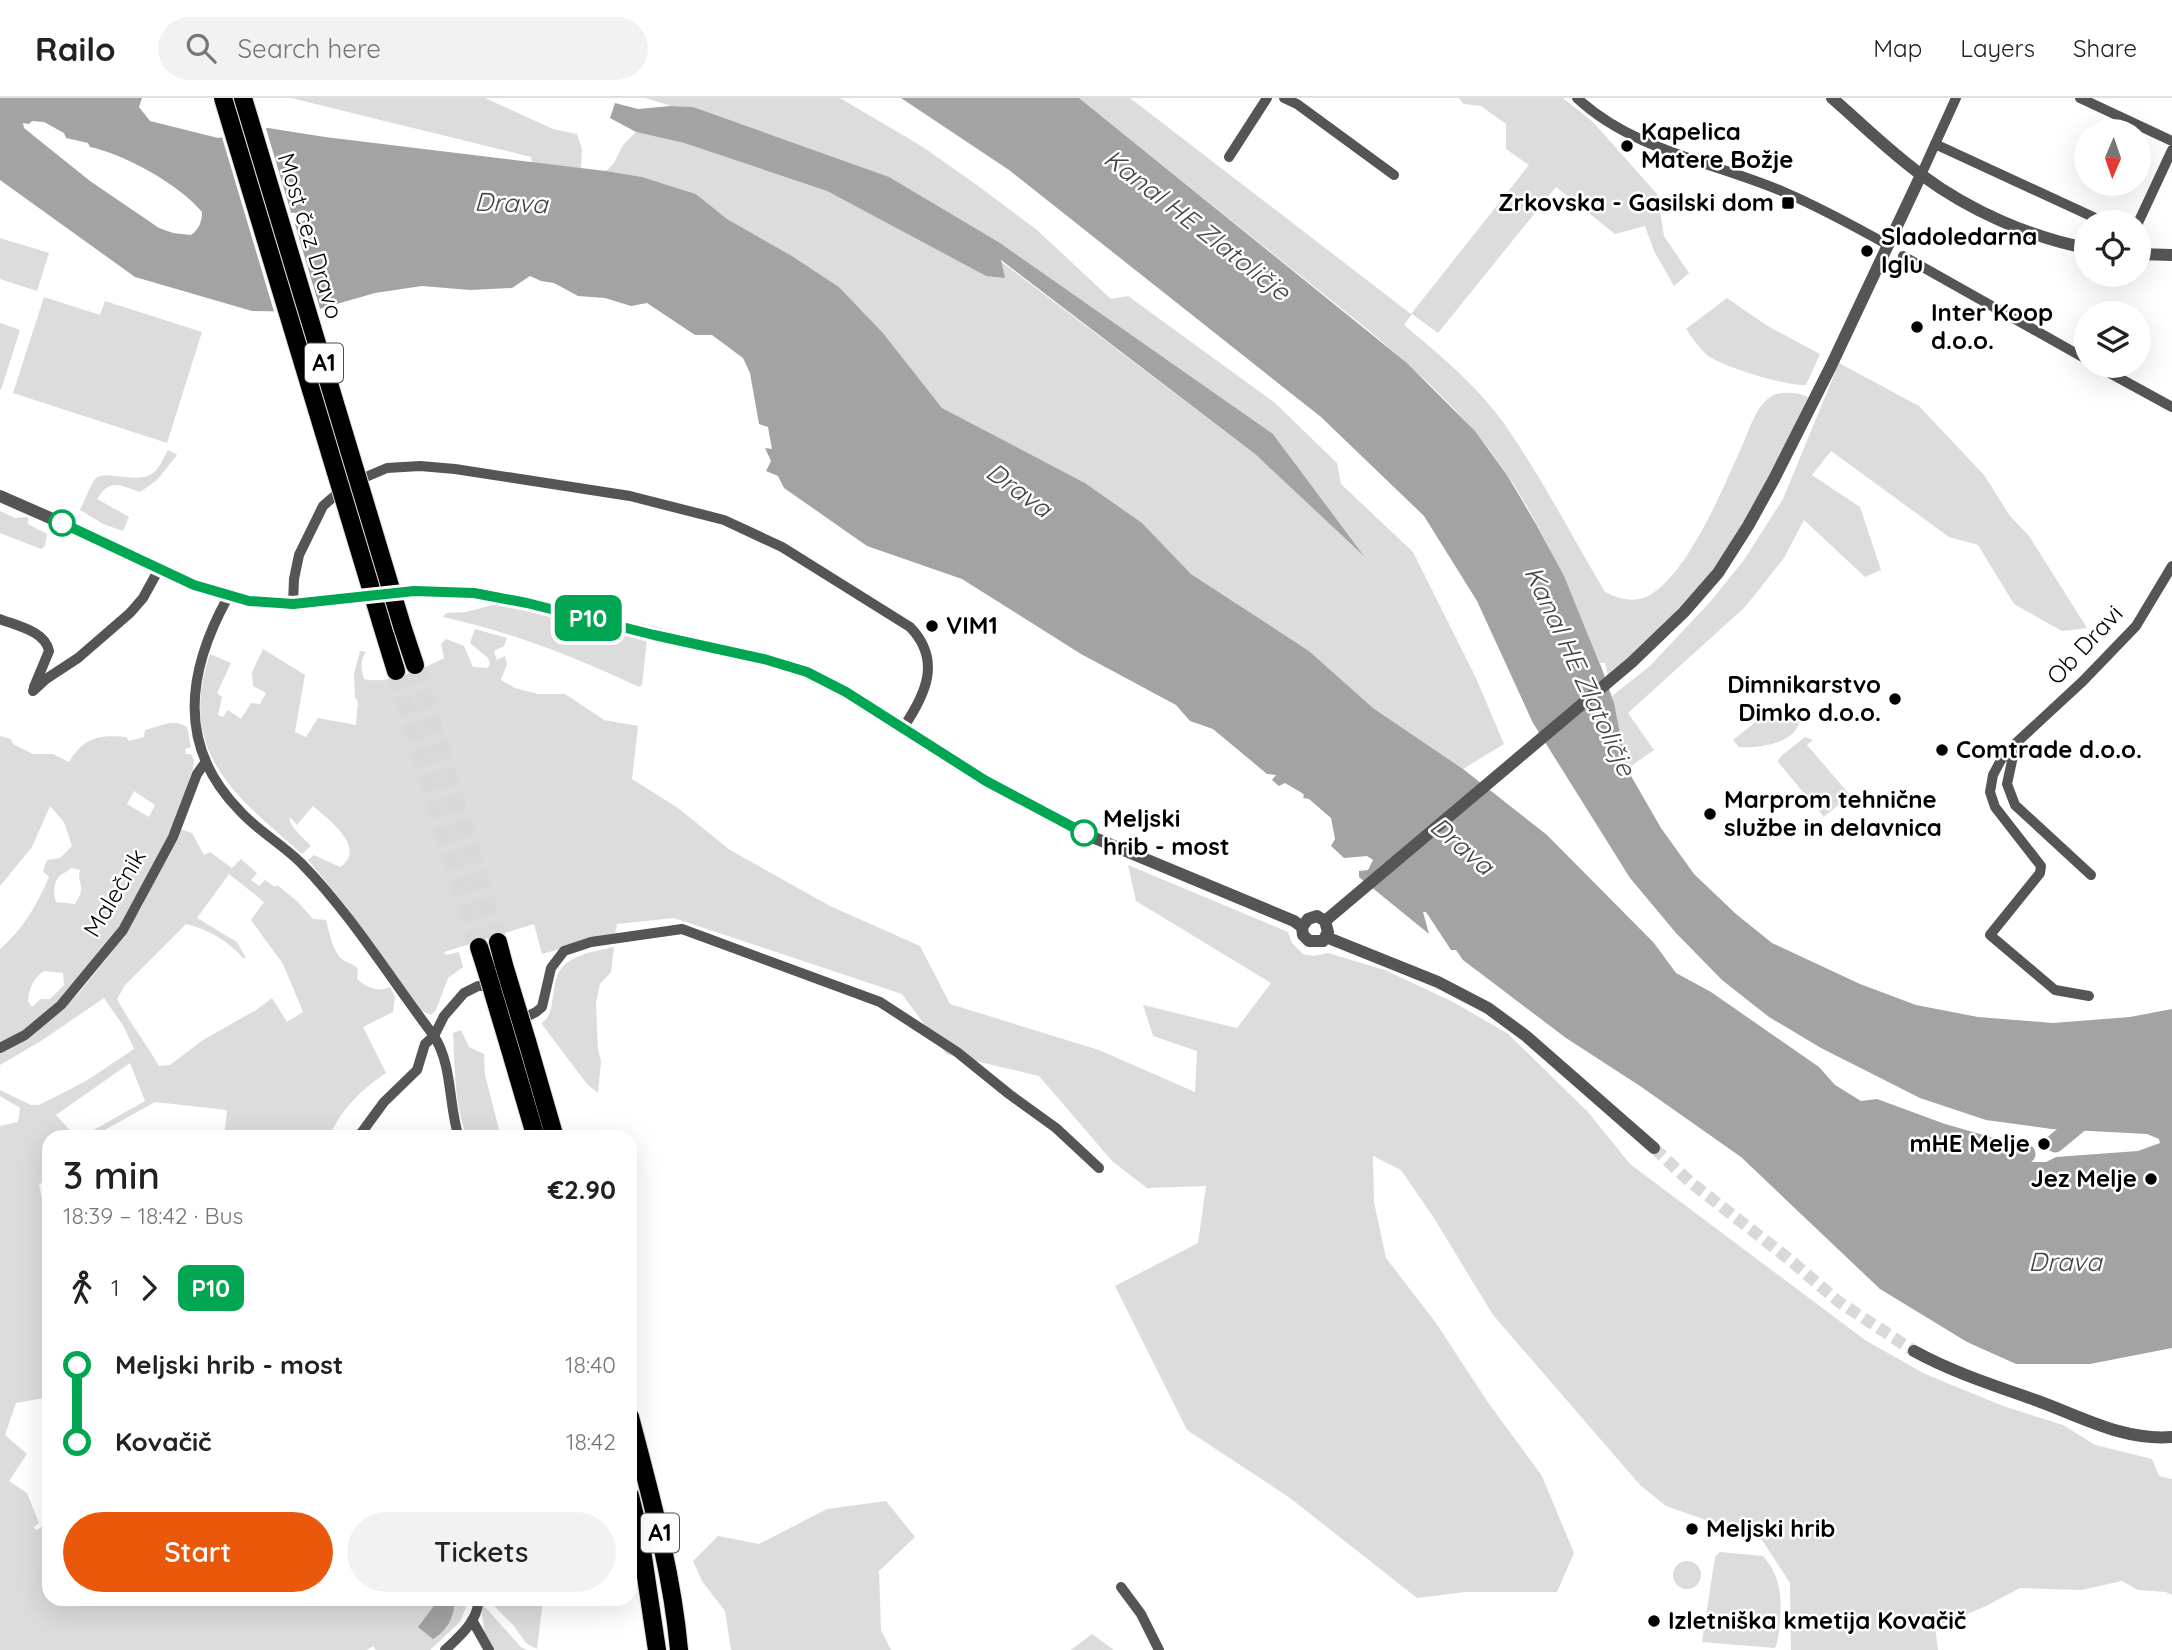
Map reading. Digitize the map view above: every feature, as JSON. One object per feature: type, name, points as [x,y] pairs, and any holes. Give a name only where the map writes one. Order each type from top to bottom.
[{"type":"highway","name":"Most čez Dravo","points":[[223,98],[396,671]]},
{"type":"highway","name":"Most čez Dravo","points":[[243,98],[415,665]]},
{"type":"highway","points":[[498,942],[553,1130]]},
{"type":"highway","points":[[479,947],[534,1130]]},
{"type":"highway","name":"A1","points":[[637,1444],[660,1532],[678,1650]]},
{"type":"highway","name":"A1","points":[[637,1525],[657,1650]]},
{"type":"street","points":[[1229,157],[1267,98]]},
{"type":"street","points":[[1284,98],[1297,104],[1394,175]]},
{"type":"street","points":[[1577,98],[1596,116],[1622,132],[1782,191],[1888,245]]},
{"type":"street","points":[[1832,98],[1921,175],[1986,213],[2074,245]]},
{"type":"street","points":[[1325,921],[1632,662],[1684,612],[1717,573],[1748,526],[1803,422],[1956,98]]},
{"type":"street","points":[[2080,98],[2172,141]]},
{"type":"street","points":[[1936,144],[2078,210]]},
{"type":"street","points":[[2144,210],[2172,150]]},
{"type":"street","points":[[2151,254],[2172,255]]},
{"type":"street","points":[[1903,256],[2074,352]]},
{"type":"street","points":[[2120,378],[2172,407]]},
{"type":"street","points":[[293,604],[299,555],[323,506],[348,485],[387,468],[455,468],[629,496],[724,520],[782,547],[910,627],[920,638],[930,662],[921,696],[903,727]]},
{"type":"street","points":[[0,496],[194,585],[228,597],[293,604],[414,591],[474,593],[764,659],[807,672],[846,692],[986,781],[1085,834],[1294,921],[1302,927],[1303,935],[1309,941],[1318,943],[1328,932],[1322,917],[1312,917],[1302,927]]},
{"type":"street","name":"Ob Dravi","points":[[2090,996],[2055,990],[1990,935],[2039,873],[2041,866],[1995,807],[1990,792],[1993,775],[2001,760],[2016,743],[2083,681],[2136,626],[2172,566]]},
{"type":"street","points":[[0,619],[39,635],[49,646],[33,691],[40,683],[78,658],[130,613],[143,598],[159,569]]},
{"type":"street","points":[[228,597],[209,636],[194,688],[196,735],[205,763],[224,794],[242,814],[300,862],[434,1036],[447,1069],[457,1130]]},
{"type":"street","points":[[2016,743],[2007,784],[2015,805],[2091,875]]},
{"type":"street","name":"Malečnik","points":[[0,1048],[26,1035],[61,1005],[122,930],[173,837],[197,774],[205,763]]},
{"type":"street","points":[[361,1130],[384,1102],[416,1070],[425,1044],[434,1036],[444,1016],[464,993],[478,986],[489,986],[496,991],[506,1017],[510,1021],[518,1021],[536,1013],[542,1007],[551,968],[565,951],[591,942],[681,929],[880,1002],[957,1052],[1056,1128],[1099,1168]]},
{"type":"street","points":[[1326,937],[1438,982],[1488,1008],[1526,1035],[1654,1148]]},
{"type":"street","points":[[1914,1351],[1958,1373],[2126,1434],[2172,1437]]},
{"type":"street","points":[[1121,1587],[1141,1614],[1159,1650]]},
{"type":"street","points":[[445,1650],[472,1620],[478,1606]]},
{"type":"street","points":[[472,1620],[489,1650]]},
{"type":"shaded area","points":[[291,98],[485,98],[553,129],[577,134],[582,149],[581,168],[532,163],[531,157]]},
{"type":"shaded area","points":[[645,98],[840,98],[923,147],[981,188],[1037,230],[1111,299],[1128,296],[1275,403],[1337,463],[1341,484],[1413,552],[1476,678],[1504,744],[1463,769],[1373,708],[1309,651],[1191,574],[1142,523],[1085,483],[942,408],[883,333],[839,287],[792,256],[727,219],[696,194],[642,177],[606,171],[614,163],[623,145],[636,132],[684,143],[827,191],[986,276],[999,260],[1255,454],[1361,552],[1273,434],[1000,243],[693,107],[671,106]]},
{"type":"shaded area","points":[[1079,98],[1130,98],[1411,314],[1529,165],[1506,149],[1506,124],[1481,106],[1464,104],[1459,98],[1563,98],[1593,122],[1657,194],[1664,236],[1689,273],[1674,286],[1654,251],[1645,226],[1615,234],[1556,187],[1438,333],[1412,314],[1404,325],[1456,370],[1492,408],[1530,463],[1605,592],[1625,599],[1646,597],[1661,587],[1689,552],[1725,484],[1754,419],[1766,400],[1776,394],[1785,393],[1808,397],[1769,478],[1720,559],[1674,614],[1608,676],[1605,663],[1600,663],[1561,572],[1531,513],[1495,458],[1456,410],[1370,332]]},
{"type":"shaded area","points":[[0,238],[49,253],[37,291],[0,279]]},
{"type":"shaded area","points":[[44,297],[100,315],[105,301],[202,332],[167,443],[13,393]]},
{"type":"shaded area","points":[[1727,298],[1766,325],[1820,354],[1806,385],[1770,379],[1740,370],[1715,360],[1701,349],[1686,329]]},
{"type":"shaded area","points":[[0,323],[20,330],[1,390],[0,389]]},
{"type":"shaded area","points":[[1839,363],[1919,406],[1984,475],[2010,516],[2029,536],[2087,628],[2062,631],[2014,604],[1978,545],[1949,537],[1831,451],[1812,475],[1860,507],[1881,570],[1865,577],[1804,520],[1784,558],[1745,607],[1628,713],[1654,750],[1627,769],[1612,696],[1650,666],[1710,602],[1744,560],[1783,499]]},
{"type":"shaded area","points":[[168,450],[177,455],[157,480],[140,492],[116,485],[106,488],[97,499],[129,517],[123,531],[103,524],[80,510],[99,476],[146,476],[157,469]]},
{"type":"shaded area","points":[[0,511],[15,518],[28,517],[28,524],[47,534],[45,546],[41,549],[0,533]]},
{"type":"shaded area","points":[[496,604],[647,640],[642,685],[639,687],[518,638],[443,617],[446,613],[466,612]]},
{"type":"shaded area","points":[[475,629],[507,638],[504,646],[494,651],[497,660],[505,656],[507,664],[501,680],[515,688],[538,694],[565,694],[604,720],[638,726],[632,779],[678,808],[730,850],[830,906],[920,946],[950,1004],[1099,1050],[1195,1092],[1197,1051],[1153,1036],[1143,1005],[1237,1028],[1271,983],[1136,901],[1128,865],[1288,932],[1292,943],[1303,954],[1314,956],[1328,953],[1385,970],[1453,1002],[1507,1033],[1588,1112],[1630,1164],[1865,1340],[1925,1374],[2003,1406],[2063,1425],[2095,1445],[2152,1459],[2159,1476],[2172,1479],[2172,1595],[2138,1590],[2122,1581],[2081,1590],[2020,1588],[1984,1607],[1935,1627],[1938,1650],[1791,1650],[1790,1583],[1762,1540],[1666,1506],[1640,1485],[1493,1315],[1434,1218],[1401,1170],[1373,1156],[1374,1202],[1386,1258],[1436,1323],[1487,1401],[1542,1476],[1574,1553],[1557,1592],[1465,1592],[1417,1598],[1290,1498],[1187,1430],[1115,1286],[1198,1243],[1206,1186],[1147,1188],[1112,1161],[1039,1076],[946,1054],[902,994],[674,918],[617,924],[615,934],[542,954],[534,924],[444,952],[446,955],[459,952],[463,967],[448,978],[436,1010],[431,1015],[422,1011],[341,900],[308,860],[314,855],[340,867],[350,851],[343,834],[313,806],[297,825],[289,819],[294,829],[311,846],[302,854],[255,812],[218,769],[207,745],[201,719],[201,689],[210,654],[231,663],[217,693],[222,697],[218,715],[223,717],[228,710],[241,719],[251,703],[260,704],[266,693],[253,686],[252,672],[263,649],[305,675],[295,732],[306,737],[318,718],[356,725],[358,702],[355,697],[354,674],[360,651],[366,652],[362,665],[364,679],[384,680],[426,667],[444,658],[441,644],[446,639],[464,646],[473,667],[488,668],[488,658],[470,643]]},
{"type":"shaded area","points":[[1777,705],[1792,722],[1797,719],[1799,721],[1797,729],[1775,743],[1739,747],[1733,740]]},
{"type":"shaded area","points":[[169,723],[187,727],[191,747],[185,749],[186,754],[191,754],[194,761],[175,824],[123,925],[46,1016],[0,1045],[0,949],[29,916],[40,897],[49,877],[43,871],[47,860],[60,858],[72,846],[64,822],[50,806],[32,847],[0,886],[0,736],[11,739],[13,744],[33,754],[53,754],[69,762],[80,748],[93,739],[116,736],[126,737],[129,741],[144,737],[145,730]],"holes":[[[134,791],[155,805],[149,817],[127,804]],[[71,868],[80,870],[81,893],[75,904],[56,902],[55,883]],[[44,971],[63,973],[64,985],[50,999],[41,999],[32,1007],[28,1001],[29,992]]]},
{"type":"shaded area","points":[[1805,737],[1813,740],[1807,745],[1850,795],[1824,817],[1778,762],[1780,757]]},
{"type":"shaded area","points":[[180,829],[192,833],[204,855],[210,852],[232,868],[241,859],[257,873],[251,880],[259,886],[265,880],[275,887],[277,885],[297,901],[313,919],[326,920],[332,942],[340,957],[358,969],[357,979],[372,988],[390,987],[395,997],[393,1012],[363,1027],[386,1073],[353,1101],[333,1130],[225,1130],[227,1110],[155,1102],[105,1130],[93,1130],[145,1101],[130,1063],[56,1115],[70,1130],[42,1130],[42,1182],[39,1185],[42,1198],[42,1398],[16,1403],[5,1435],[27,1454],[9,1481],[27,1493],[39,1523],[34,1527],[36,1530],[42,1527],[42,1606],[434,1606],[418,1627],[448,1606],[467,1606],[460,1622],[430,1650],[376,1650],[373,1646],[367,1650],[0,1650],[0,1126],[18,1122],[20,1108],[0,1096],[0,1090],[31,1105],[39,1105],[86,1081],[134,1049],[124,1027],[104,998],[0,1065],[0,1052],[49,1022],[79,993],[114,949],[142,907],[152,881]],"holes":[[[229,874],[264,902],[251,920],[283,964],[303,1012],[287,1022],[272,998],[203,1040],[170,1065],[159,1066],[117,999],[125,985],[186,924],[217,936],[246,958],[237,942],[197,918]]]},
{"type":"shaded area","points":[[614,947],[611,972],[600,984],[596,1003],[601,1061],[598,1093],[587,1084],[541,1023],[550,1011],[555,984],[563,967],[581,955]]},
{"type":"shaded area","points":[[461,1030],[469,1047],[484,1054],[485,1075],[499,1130],[465,1130],[457,1099],[453,1033]]},
{"type":"shaded area","points":[[886,1501],[915,1537],[879,1571],[881,1630],[891,1650],[731,1650],[725,1611],[702,1581],[693,1561],[718,1536],[759,1544],[827,1509]]},
{"type":"shaded area","points":[[1720,1552],[1763,1556],[1769,1563],[1779,1586],[1781,1602],[1779,1634],[1775,1648],[1702,1642],[1715,1557]]},
{"type":"shaded area","points":[[1687,1561],[1697,1565],[1701,1575],[1697,1585],[1687,1589],[1677,1585],[1673,1575],[1677,1565]]},
{"type":"shaded area","points":[[481,1606],[527,1650],[493,1650],[485,1637]]},
{"type":"shaded area","points":[[494,1606],[542,1606],[537,1649],[526,1643]]},
{"type":"shaded area","points":[[1092,1634],[1114,1650],[1071,1650]]},
{"type":"water","name":"Drava","points":[[0,98],[142,98],[139,107],[150,121],[218,138],[268,128],[606,171],[642,177],[696,194],[727,219],[792,256],[839,287],[883,333],[942,408],[1085,483],[1142,523],[1191,574],[1309,651],[1373,708],[1463,769],[1547,835],[1654,943],[1676,973],[1711,992],[1819,1067],[1835,1085],[1861,1101],[1877,1099],[1945,1124],[1994,1138],[2004,1146],[2015,1162],[2046,1162],[2056,1157],[2138,1151],[2160,1143],[2159,1139],[2147,1134],[2052,1129],[1986,1120],[1920,1098],[1821,1048],[1769,1017],[1722,980],[1676,933],[1630,878],[1533,723],[1477,601],[1424,516],[1321,417],[1009,170],[901,98],[1079,98],[1407,363],[1475,431],[1507,475],[1564,576],[1614,703],[1627,769],[1661,828],[1694,874],[1736,914],[1772,943],[1860,984],[1916,1005],[1978,1017],[2053,1023],[2130,1017],[2172,1009],[2172,1348],[2090,1364],[2016,1364],[1967,1342],[1880,1289],[1741,1157],[1566,1038],[1463,960],[1456,950],[1451,950],[1426,912],[1423,912],[1429,934],[1359,877],[1359,871],[1368,870],[1373,860],[1367,856],[1344,858],[1331,846],[1335,839],[1331,818],[1309,799],[1303,798],[1302,793],[1285,783],[1279,786],[1272,780],[1276,775],[1267,774],[1213,729],[1190,721],[1176,705],[1081,654],[962,579],[867,546],[784,488],[778,476],[766,471],[771,461],[765,448],[772,449],[768,427],[759,424],[750,373],[743,358],[712,335],[695,335],[647,303],[631,306],[605,298],[578,296],[554,283],[530,276],[512,288],[470,290],[422,286],[375,293],[309,312],[252,311],[135,277],[0,180]],"holes":[[[32,121],[44,122],[64,133],[66,138],[88,143],[90,147],[119,156],[166,181],[202,212],[198,228],[191,235],[159,228],[90,181],[24,128],[23,123],[29,124]],[[258,211],[296,213],[308,219],[287,227],[261,226]]]},
{"type":"water","points":[[615,103],[638,109],[693,107],[889,177],[1000,243],[1273,434],[1364,556],[1255,454],[1001,260],[1005,278],[986,276],[827,191],[684,143],[636,132],[610,118]]},
{"type":"water","points":[[434,1606],[454,1606],[449,1623],[433,1639],[418,1627]]},
{"type":"pier","points":[[265,125],[292,216],[259,215],[262,223],[287,224],[294,221],[321,312],[310,316],[275,315],[221,134]]},
{"type":"waterway","name":"Drava","points":[[2055,1143],[2090,1114]]},
{"type":"waterway","name":"Drava","points":[[1991,1168],[2010,1158],[2026,1154]]},
{"type":"tunnel","points":[[415,665],[498,942]]},
{"type":"tunnel","points":[[396,671],[479,947]]},
{"type":"tunnel","points":[[1654,1148],[1689,1181],[1839,1302],[1914,1351]]},
{"type":"bus line","name":"P10","points":[[62,523],[194,585],[249,601],[293,604],[414,591],[474,593],[764,659],[807,672],[846,692],[986,781],[1084,833]]},
{"type":"place","name":"Kapelica Matere Božje","points":[[1627,146]]},
{"type":"place","name":"Zrkovska - Gasilski dom","points":[[1788,203]]},
{"type":"place","name":"Sladoledarna Iglu","points":[[1867,251]]},
{"type":"place","name":"Inter Koop d.o.o.","points":[[1917,327]]},
{"type":"place","name":"VIM1","points":[[932,626]]},
{"type":"place","name":"Dimnikarstvo Dimko d.o.o.","points":[[1895,699]]},
{"type":"place","name":"Comtrade d.o.o.","points":[[1942,750]]},
{"type":"place","name":"Marprom tehnične službe in delavnica","points":[[1710,814]]},
{"type":"place","name":"Meljski hrib - most","points":[[1084,833]]},
{"type":"place","name":"mHE Melje","points":[[2044,1144]]},
{"type":"place","name":"Jez Melje","points":[[2151,1179]]},
{"type":"place","name":"Meljski hrib","points":[[1692,1529]]},
{"type":"place","name":"Izletniška kmetija Kovačič","points":[[1654,1621]]},
{"type":"water label","name":"Kanal HE Zlatoličje","points":[[1197,225]]},
{"type":"water label","name":"Kanal HE Zlatoličje","points":[[1580,671]]}]
